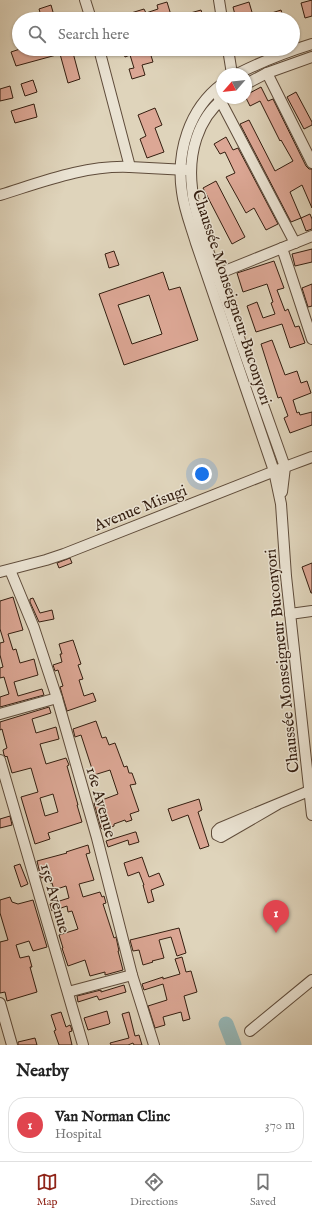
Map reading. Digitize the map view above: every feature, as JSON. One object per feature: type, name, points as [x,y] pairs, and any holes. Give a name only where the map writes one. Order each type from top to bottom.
[{"type":"street","points":[[85,0],[89,12]]},
{"type":"street","points":[[219,0],[221,12]]},
{"type":"street","points":[[300,48],[312,44]]},
{"type":"street","points":[[101,56],[130,167]]},
{"type":"street","points":[[229,56],[231,68]]},
{"type":"street","points":[[248,68],[276,56]]},
{"type":"street","points":[[252,81],[312,57]]},
{"type":"street","points":[[267,74],[312,163]]},
{"type":"street","name":"Chaussée Monseigneur Buconyori","points":[[216,90],[202,104],[192,120],[186,137],[180,170],[182,192],[188,216],[285,467],[281,504]]},
{"type":"street","name":"Chaussée Monseigneur Buconyori","points":[[217,104],[208,114],[200,129],[192,156],[192,188],[212,276],[274,471],[281,504],[286,576],[312,815]]},
{"type":"street","points":[[225,104],[295,243]]},
{"type":"street","points":[[0,195],[76,172],[112,166],[191,171]]},
{"type":"street","points":[[212,276],[312,236]]},
{"type":"street","points":[[282,248],[312,339]]},
{"type":"street","name":"Avenue Misugi","points":[[0,572],[46,560],[312,457]]},
{"type":"street","name":"16e Avenue","points":[[13,569],[57,698],[97,838],[132,975],[154,1045]]},
{"type":"street","points":[[290,614],[312,611]]},
{"type":"street","points":[[0,714],[57,698]]},
{"type":"street","name":"15e Avenue","points":[[0,760],[83,1045]]},
{"type":"street","points":[[278,804],[222,837],[217,835],[217,831],[220,828],[309,791]]},
{"type":"street","points":[[68,992],[132,975]]},
{"type":"street","points":[[250,1031],[312,980]]},
{"type":"street","points":[[0,1004],[12,1045]]},
{"type":"building","points":[[312,0],[312,16],[305,18],[301,3]]},
{"type":"building","points":[[167,2],[170,12],[149,12],[158,9],[157,5]]},
{"type":"building","points":[[249,2],[252,12],[234,12],[233,7]]},
{"type":"building","points":[[51,5],[53,12],[40,12],[39,9]]},
{"type":"building","points":[[144,9],[146,12],[134,12]]},
{"type":"building","points":[[12,56],[53,56],[16,66]]},
{"type":"building","points":[[61,56],[74,56],[80,79],[68,83]]},
{"type":"building","points":[[130,56],[151,56],[153,62],[142,65],[145,75],[132,79],[129,69],[134,68]]},
{"type":"building","points":[[33,80],[37,92],[25,96],[21,84]]},
{"type":"building","points":[[10,86],[13,98],[0,101],[0,89]]},
{"type":"building","points":[[261,87],[268,101],[273,99],[306,166],[309,169],[312,169],[312,208],[302,185],[290,192],[301,218],[291,222],[240,124],[249,120],[275,171],[293,161],[281,140],[280,141],[260,101],[250,106],[249,104],[252,104],[252,92]]},
{"type":"building","points":[[296,92],[312,122],[312,125],[304,129],[287,97]]},
{"type":"building","points":[[34,104],[37,117],[15,123],[11,111]]},
{"type":"building","points":[[155,108],[162,125],[155,128],[164,152],[147,158],[140,139],[146,136],[138,115]]},
{"type":"building","points":[[226,137],[233,150],[238,148],[278,224],[266,230],[254,208],[246,213],[226,177],[235,173],[225,152],[220,154],[214,144]]},
{"type":"building","points":[[216,181],[245,237],[232,244],[203,188]]},
{"type":"building","points":[[310,214],[312,219],[312,229],[306,231],[301,218]]},
{"type":"building","points":[[312,249],[312,262],[295,266],[292,254]]},
{"type":"building","points":[[114,251],[119,265],[109,268],[105,254]]},
{"type":"building","points":[[274,261],[284,288],[277,290],[285,311],[288,309],[295,327],[299,326],[305,343],[290,348],[282,324],[256,332],[247,306],[257,302],[263,318],[275,314],[271,303],[273,302],[267,284],[243,292],[237,273]]},
{"type":"building","points":[[163,272],[169,290],[180,287],[198,340],[124,365],[99,294]],"holes":[[[149,295],[162,334],[132,344],[118,305]]]},
{"type":"building","points":[[312,284],[312,306],[308,307],[302,288]]},
{"type":"building","points":[[272,340],[285,375],[297,371],[301,383],[307,381],[311,393],[293,400],[297,413],[299,412],[300,415],[312,412],[312,425],[290,433],[284,418],[288,416],[281,397],[278,398],[261,344]]},
{"type":"building","points":[[70,558],[72,563],[59,568],[57,563]]},
{"type":"building","points":[[312,563],[312,593],[311,593],[302,567]]},
{"type":"building","points":[[13,597],[23,630],[8,634],[13,650],[16,649],[20,663],[34,659],[38,675],[14,682],[18,696],[42,689],[44,695],[0,707],[0,697],[9,694],[4,677],[0,678],[0,668],[3,667],[0,655],[0,643],[4,642],[0,629],[0,601]]},
{"type":"building","points":[[33,598],[40,613],[52,610],[54,619],[39,622],[30,602],[30,599]]},
{"type":"building","points":[[73,640],[81,664],[78,665],[83,679],[79,680],[84,696],[93,693],[96,701],[67,711],[60,687],[63,686],[58,670],[55,671],[53,665],[62,662],[60,654],[62,654],[59,644]]},
{"type":"building","points":[[49,707],[51,713],[32,719],[36,733],[56,727],[59,739],[40,744],[46,764],[66,758],[69,765],[67,766],[82,822],[48,833],[50,839],[35,844],[21,797],[38,792],[31,768],[12,773],[7,756],[6,757],[4,755],[3,750],[7,748],[2,729],[0,730],[0,722]],"holes":[[[53,794],[58,812],[45,816],[40,798]]]},
{"type":"building","points":[[96,721],[102,738],[106,737],[109,745],[115,743],[124,767],[127,766],[129,773],[132,773],[136,784],[130,785],[139,811],[130,814],[132,820],[126,822],[125,820],[103,830],[101,828],[94,803],[118,794],[110,770],[94,775],[81,735],[75,737],[73,729]]},
{"type":"building","points":[[199,799],[202,810],[198,812],[209,846],[200,849],[188,815],[172,821],[168,809]]},
{"type":"building","points":[[10,816],[12,825],[0,828],[0,819]]},
{"type":"building","points":[[136,832],[139,842],[129,845],[128,840],[108,847],[106,841]]},
{"type":"building","points":[[88,845],[90,853],[86,854],[94,880],[79,884],[83,897],[100,892],[102,897],[104,896],[106,903],[103,904],[114,938],[116,937],[123,970],[105,975],[105,972],[90,976],[85,960],[68,966],[59,935],[78,929],[72,911],[68,912],[67,906],[52,911],[50,904],[69,898],[66,886],[54,890],[48,876],[41,878],[37,861],[67,853],[66,852]]},
{"type":"building","points":[[142,857],[149,877],[159,873],[164,885],[151,890],[154,901],[148,903],[139,872],[128,876],[124,863]]},
{"type":"building","points":[[20,864],[28,884],[21,887],[14,866]]},
{"type":"building","points":[[10,897],[12,902],[18,904],[33,900],[47,947],[33,951],[29,941],[16,945],[20,958],[29,956],[32,967],[30,967],[37,992],[7,1001],[5,992],[0,993],[0,942],[8,940],[0,913],[0,900]]},
{"type":"building","points":[[179,928],[186,953],[177,956],[171,937],[159,940],[164,958],[143,965],[139,950],[133,951],[130,940]]},
{"type":"building","points":[[182,957],[186,972],[191,971],[197,992],[184,996],[190,1019],[183,1021],[181,1012],[163,1017],[165,1025],[155,1028],[148,1006],[167,1000],[163,984],[144,990],[142,984],[163,977],[163,979],[180,974],[175,959]]},
{"type":"building","points":[[124,985],[126,992],[99,1000],[97,996],[78,1002],[77,996],[101,990],[101,992]]},
{"type":"building","points":[[107,1011],[109,1024],[88,1030],[84,1018]]},
{"type":"building","points":[[61,1012],[66,1027],[70,1025],[71,1027],[72,1031],[69,1032],[72,1045],[59,1045],[54,1031],[56,1030],[51,1015]]},
{"type":"building","points":[[129,1012],[135,1036],[139,1035],[142,1045],[134,1045],[133,1043],[128,1045],[111,1045],[110,1043],[129,1038],[122,1014]]},
{"type":"building","points":[[35,1038],[37,1045],[18,1045],[18,1042]]},
{"type":"waterway","points":[[226,1024],[234,1045]]},
{"type":"place","name":"Van Norman Clinc","points":[[276,933]]}]
